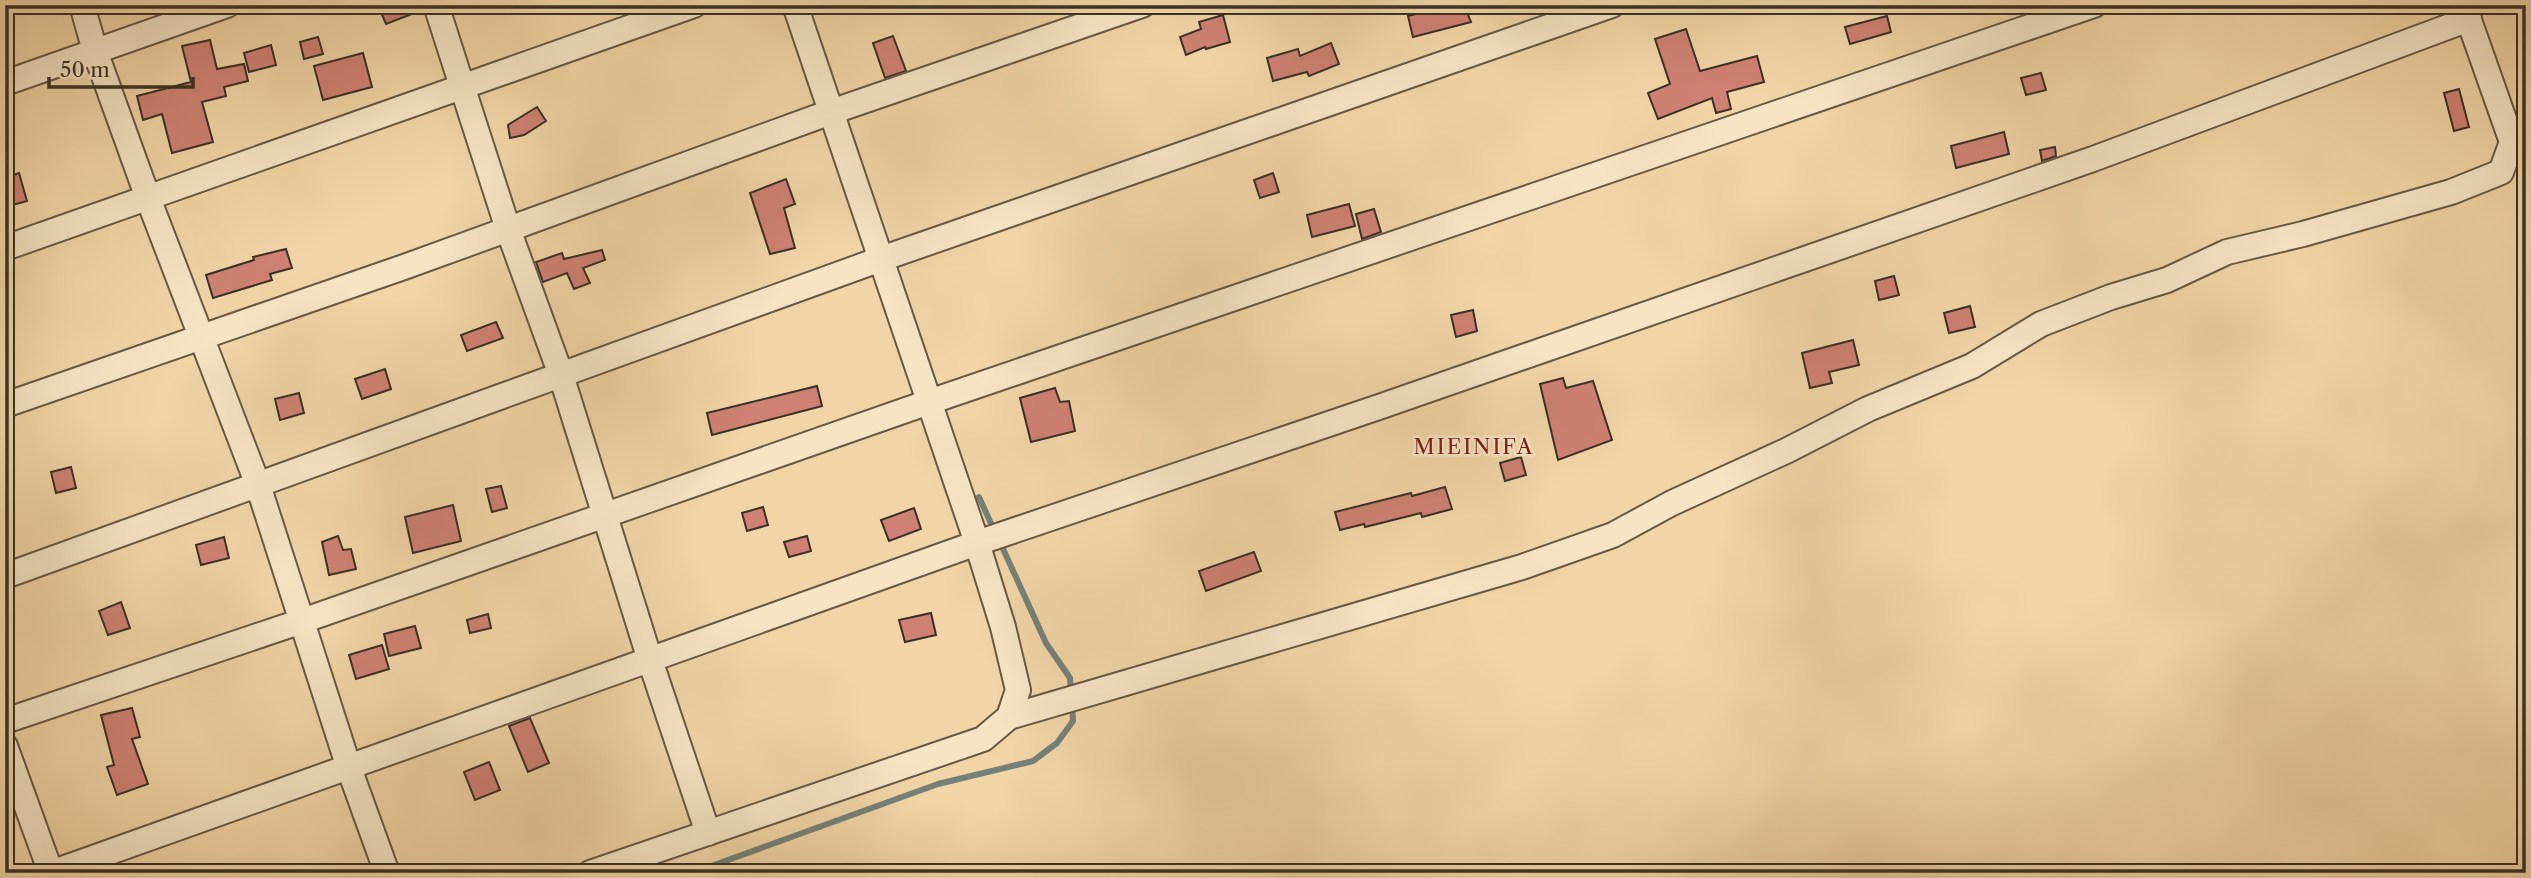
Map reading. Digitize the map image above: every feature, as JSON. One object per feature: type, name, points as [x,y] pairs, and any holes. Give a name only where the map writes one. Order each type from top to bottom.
[{"type":"street","points":[[82,5],[95,51],[258,485],[349,768],[387,873]]},
{"type":"street","points":[[5,83],[227,5]]},
{"type":"street","points":[[436,5],[508,229],[561,375],[650,660],[708,833]]},
{"type":"street","points":[[5,248],[694,5]]},
{"type":"street","points":[[795,5],[1003,626],[1018,690],[1009,717]]},
{"type":"street","points":[[5,405],[508,229],[831,112],[1142,5]]},
{"type":"street","points":[[5,576],[881,259],[1612,5]]},
{"type":"street","points":[[5,721],[302,621],[929,402],[2094,5]]},
{"type":"street","points":[[5,746],[51,873],[977,542],[1389,403],[2093,159],[2467,12],[2512,142],[2501,172],[2451,192],[2303,234],[2227,252],[2167,280],[2111,297],[2041,324],[1972,366],[1868,409],[1786,451],[1672,503],[1613,535],[1486,578],[1009,717],[983,739],[590,873]]},
{"type":"building","points":[[378,5],[422,5],[422,10],[386,24]]},
{"type":"building","points":[[1448,5],[1464,5],[1471,22],[1413,37],[1408,16]]},
{"type":"building","points":[[1223,15],[1230,42],[1206,49],[1205,47],[1186,55],[1180,37],[1201,29],[1199,22]]},
{"type":"building","points":[[1887,16],[1891,32],[1850,44],[1845,27]]},
{"type":"building","points":[[1686,29],[1700,71],[1757,56],[1764,82],[1727,92],[1731,109],[1716,113],[1712,98],[1658,119],[1648,93],[1670,84],[1655,39]]},
{"type":"building","points":[[893,36],[906,71],[885,78],[873,43]]},
{"type":"building","points":[[318,37],[323,54],[304,59],[300,42]]},
{"type":"building","points":[[210,40],[217,69],[244,64],[248,81],[224,87],[226,96],[202,102],[213,142],[172,153],[162,114],[143,120],[137,96],[191,82],[182,46]]},
{"type":"building","points":[[1331,43],[1339,64],[1309,76],[1307,72],[1273,81],[1267,58],[1298,49],[1300,56]]},
{"type":"building","points":[[271,45],[276,65],[249,72],[244,53]]},
{"type":"building","points":[[363,53],[372,87],[323,100],[314,66]]},
{"type":"building","points":[[2041,73],[2046,90],[2026,95],[2021,78]]},
{"type":"building","points":[[2459,89],[2469,127],[2454,131],[2444,93]]},
{"type":"building","points":[[537,107],[546,121],[524,135],[510,138],[508,125]]},
{"type":"building","points":[[2004,132],[2009,154],[1956,168],[1951,146]]},
{"type":"building","points":[[2055,147],[2056,156],[2042,161],[2040,150]]},
{"type":"building","points":[[19,173],[27,201],[5,207],[5,178]]},
{"type":"building","points":[[1273,173],[1279,192],[1260,198],[1254,180]]},
{"type":"building","points":[[786,179],[795,204],[784,208],[795,248],[770,254],[750,193]]},
{"type":"building","points":[[1349,204],[1355,226],[1312,237],[1307,215]]},
{"type":"building","points":[[1374,209],[1381,232],[1362,239],[1356,214]]},
{"type":"building","points":[[286,249],[292,268],[270,274],[272,280],[213,298],[206,275],[254,260],[253,257]]},
{"type":"building","points":[[602,250],[605,260],[583,268],[590,283],[574,289],[567,273],[543,282],[536,262],[562,253],[564,259]]},
{"type":"building","points":[[1894,276],[1899,295],[1879,300],[1875,281]]},
{"type":"building","points":[[1970,306],[1975,327],[1949,333],[1944,313]]},
{"type":"building","points":[[1473,310],[1477,331],[1456,337],[1451,315]]},
{"type":"building","points":[[496,322],[503,338],[467,351],[461,335]]},
{"type":"building","points":[[1853,340],[1859,365],[1829,372],[1832,383],[1810,388],[1802,353]]},
{"type":"building","points":[[385,369],[391,389],[362,399],[355,379]]},
{"type":"building","points":[[1563,378],[1566,388],[1593,381],[1612,440],[1558,460],[1540,384]]},
{"type":"building","points":[[817,386],[822,406],[712,435],[707,413]]},
{"type":"building","points":[[1055,388],[1060,402],[1069,401],[1075,431],[1031,442],[1020,398]]},
{"type":"building","points":[[299,393],[304,413],[280,420],[275,399]]},
{"type":"building","points":[[1521,457],[1526,475],[1505,481],[1500,463]]},
{"type":"building","points":[[71,467],[76,488],[56,493],[51,472]]},
{"type":"building","points":[[501,486],[507,508],[492,512],[486,489]]},
{"type":"building","points":[[1445,487],[1452,509],[1422,517],[1421,513],[1365,527],[1364,524],[1340,530],[1335,512]]},
{"type":"building","points":[[453,505],[461,541],[413,553],[405,517]]},
{"type":"building","points":[[763,507],[768,525],[747,531],[742,513]]},
{"type":"building","points":[[914,508],[921,529],[889,541],[881,520]]},
{"type":"building","points":[[338,536],[343,550],[351,549],[356,569],[329,575],[322,542]]},
{"type":"building","points":[[807,536],[811,551],[789,557],[784,542]]},
{"type":"building","points":[[224,537],[229,558],[201,565],[196,545]]},
{"type":"building","points":[[1254,552],[1261,571],[1206,591],[1199,571]]},
{"type":"building","points":[[121,602],[130,628],[108,635],[99,611]]},
{"type":"building","points":[[931,613],[936,635],[905,642],[899,620]]},
{"type":"building","points":[[488,614],[491,628],[470,633],[467,620]]},
{"type":"building","points":[[415,626],[421,648],[389,656],[384,634]]},
{"type":"building","points":[[382,645],[389,669],[356,679],[349,655]]},
{"type":"building","points":[[132,708],[140,737],[132,739],[148,784],[117,795],[107,767],[114,765],[101,715]]},
{"type":"building","points":[[530,718],[549,763],[528,772],[509,726]]},
{"type":"building","points":[[489,762],[500,790],[475,800],[464,772]]},
{"type":"waterway","points":[[979,497],[994,530]]},
{"type":"waterway","points":[[999,540],[1046,643],[1070,678],[1071,693]]},
{"type":"waterway","points":[[692,873],[938,784],[1033,761],[1057,743],[1073,721],[1072,704]]},
{"type":"district","name":"MIEINIFA","points":[[1474,447]]}]
